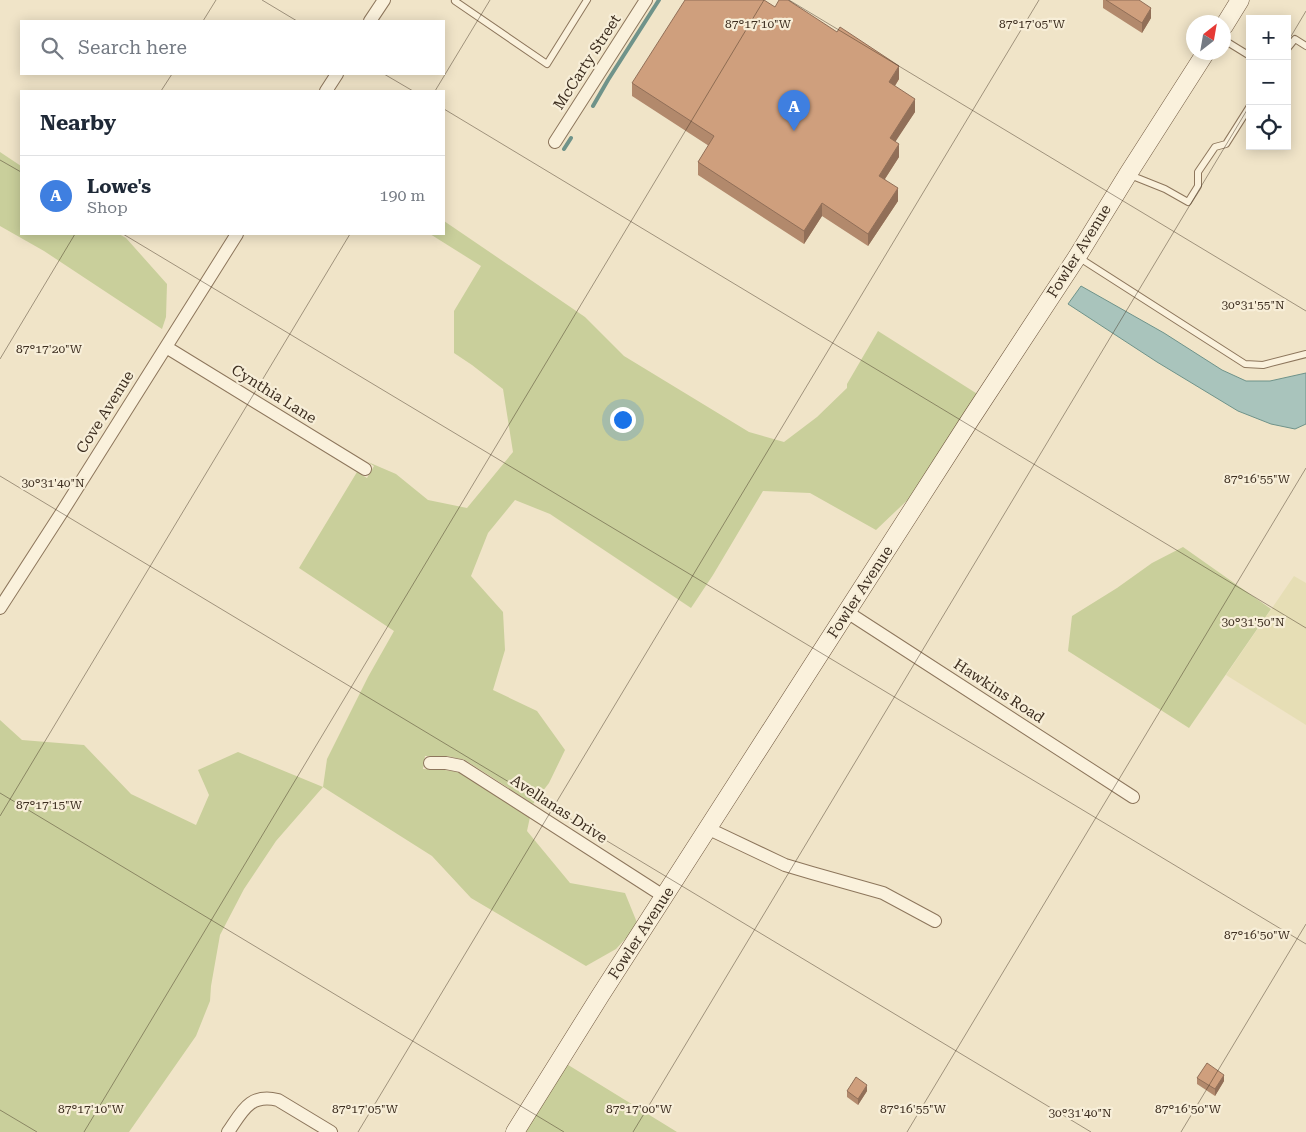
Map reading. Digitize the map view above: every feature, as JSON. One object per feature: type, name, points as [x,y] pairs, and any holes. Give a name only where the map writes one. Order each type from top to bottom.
[{"type":"street","points":[[371,20],[384,0]]},
{"type":"street","name":"McCarty Street","points":[[555,142],[646,0]]},
{"type":"street","points":[[1231,15],[1240,0]]},
{"type":"street","name":"Fowler Avenue","points":[[515,1132],[965,427],[1077,257],[1201,60]]},
{"type":"street","points":[[327,90],[337,75]]},
{"type":"street","name":"Cove Avenue","points":[[0,608],[236,235]]},
{"type":"street","name":"Cynthia Lane","points":[[166,347],[365,469]]},
{"type":"street","name":"Hawkins Road","points":[[847,612],[1133,797]]},
{"type":"street","name":"Avellanas Drive","points":[[430,763],[446,763],[461,766],[664,897]]},
{"type":"street","points":[[709,829],[785,865],[883,893],[935,921]]},
{"type":"street","points":[[228,1132],[244,1107],[252,1101],[269,1098],[278,1100],[331,1132]]},
{"type":"lane","points":[[456,0],[547,64],[587,0]]},
{"type":"lane","points":[[1291,44],[1295,39],[1306,46]]},
{"type":"lane","points":[[1231,44],[1246,54]]},
{"type":"lane","points":[[1128,174],[1165,189],[1188,202],[1198,186],[1198,172],[1215,146],[1226,144],[1246,112]]},
{"type":"lane","points":[[1077,257],[1245,364],[1263,365],[1306,354]]},
{"type":"shaded area","points":[[1294,576],[1306,583],[1306,725],[1226,675]]},
{"type":"green space","points":[[0,152],[20,165],[20,235],[121,235],[126,238],[167,284],[166,317],[162,329],[44,251],[0,226]]},
{"type":"green space","points":[[445,222],[585,317],[624,356],[749,432],[784,442],[817,417],[847,388],[847,384],[878,331],[979,395],[918,490],[876,530],[810,493],[763,491],[691,608],[550,514],[515,500],[488,533],[471,576],[503,612],[505,650],[493,690],[537,711],[565,750],[549,783],[533,804],[465,760],[447,756],[425,756],[423,769],[459,772],[530,817],[527,831],[570,883],[625,893],[638,925],[616,949],[586,966],[471,898],[432,856],[323,787],[327,759],[368,677],[394,631],[299,568],[357,472],[367,478],[374,466],[368,462],[396,474],[428,500],[467,508],[513,452],[503,389],[454,353],[454,311],[481,266],[432,235],[445,235]]},
{"type":"green space","points":[[1183,547],[1271,609],[1189,728],[1068,651],[1072,616],[1117,588],[1152,563]]},
{"type":"green space","points":[[0,720],[22,740],[84,745],[131,794],[196,825],[209,795],[198,770],[238,752],[323,787],[276,841],[244,889],[220,935],[210,1001],[196,1036],[129,1132],[0,1132]]},
{"type":"green space","points":[[565,1063],[677,1132],[522,1132]]},
{"type":"water","points":[[1081,286],[1164,333],[1222,370],[1246,381],[1270,381],[1306,373],[1306,424],[1295,429],[1271,424],[1238,411],[1157,362],[1068,304]]},
{"type":"building","points":[[685,0],[764,0],[775,7],[779,0],[788,0],[837,32],[840,27],[899,66],[889,82],[915,99],[890,138],[899,144],[879,176],[898,188],[868,234],[822,203],[804,231],[698,162],[714,136],[632,83]]},
{"type":"building","points":[[1106,0],[1139,0],[1151,8],[1142,23]]},
{"type":"building","points":[[1207,1063],[1224,1075],[1215,1089],[1197,1078]]},
{"type":"building","points":[[856,1077],[867,1085],[858,1099],[847,1091]]},
{"type":"waterway","points":[[593,106],[659,0]]},
{"type":"waterway","points":[[564,149],[571,138]]},
{"type":"place","name":"Lowe's","points":[[794,131]]}]
